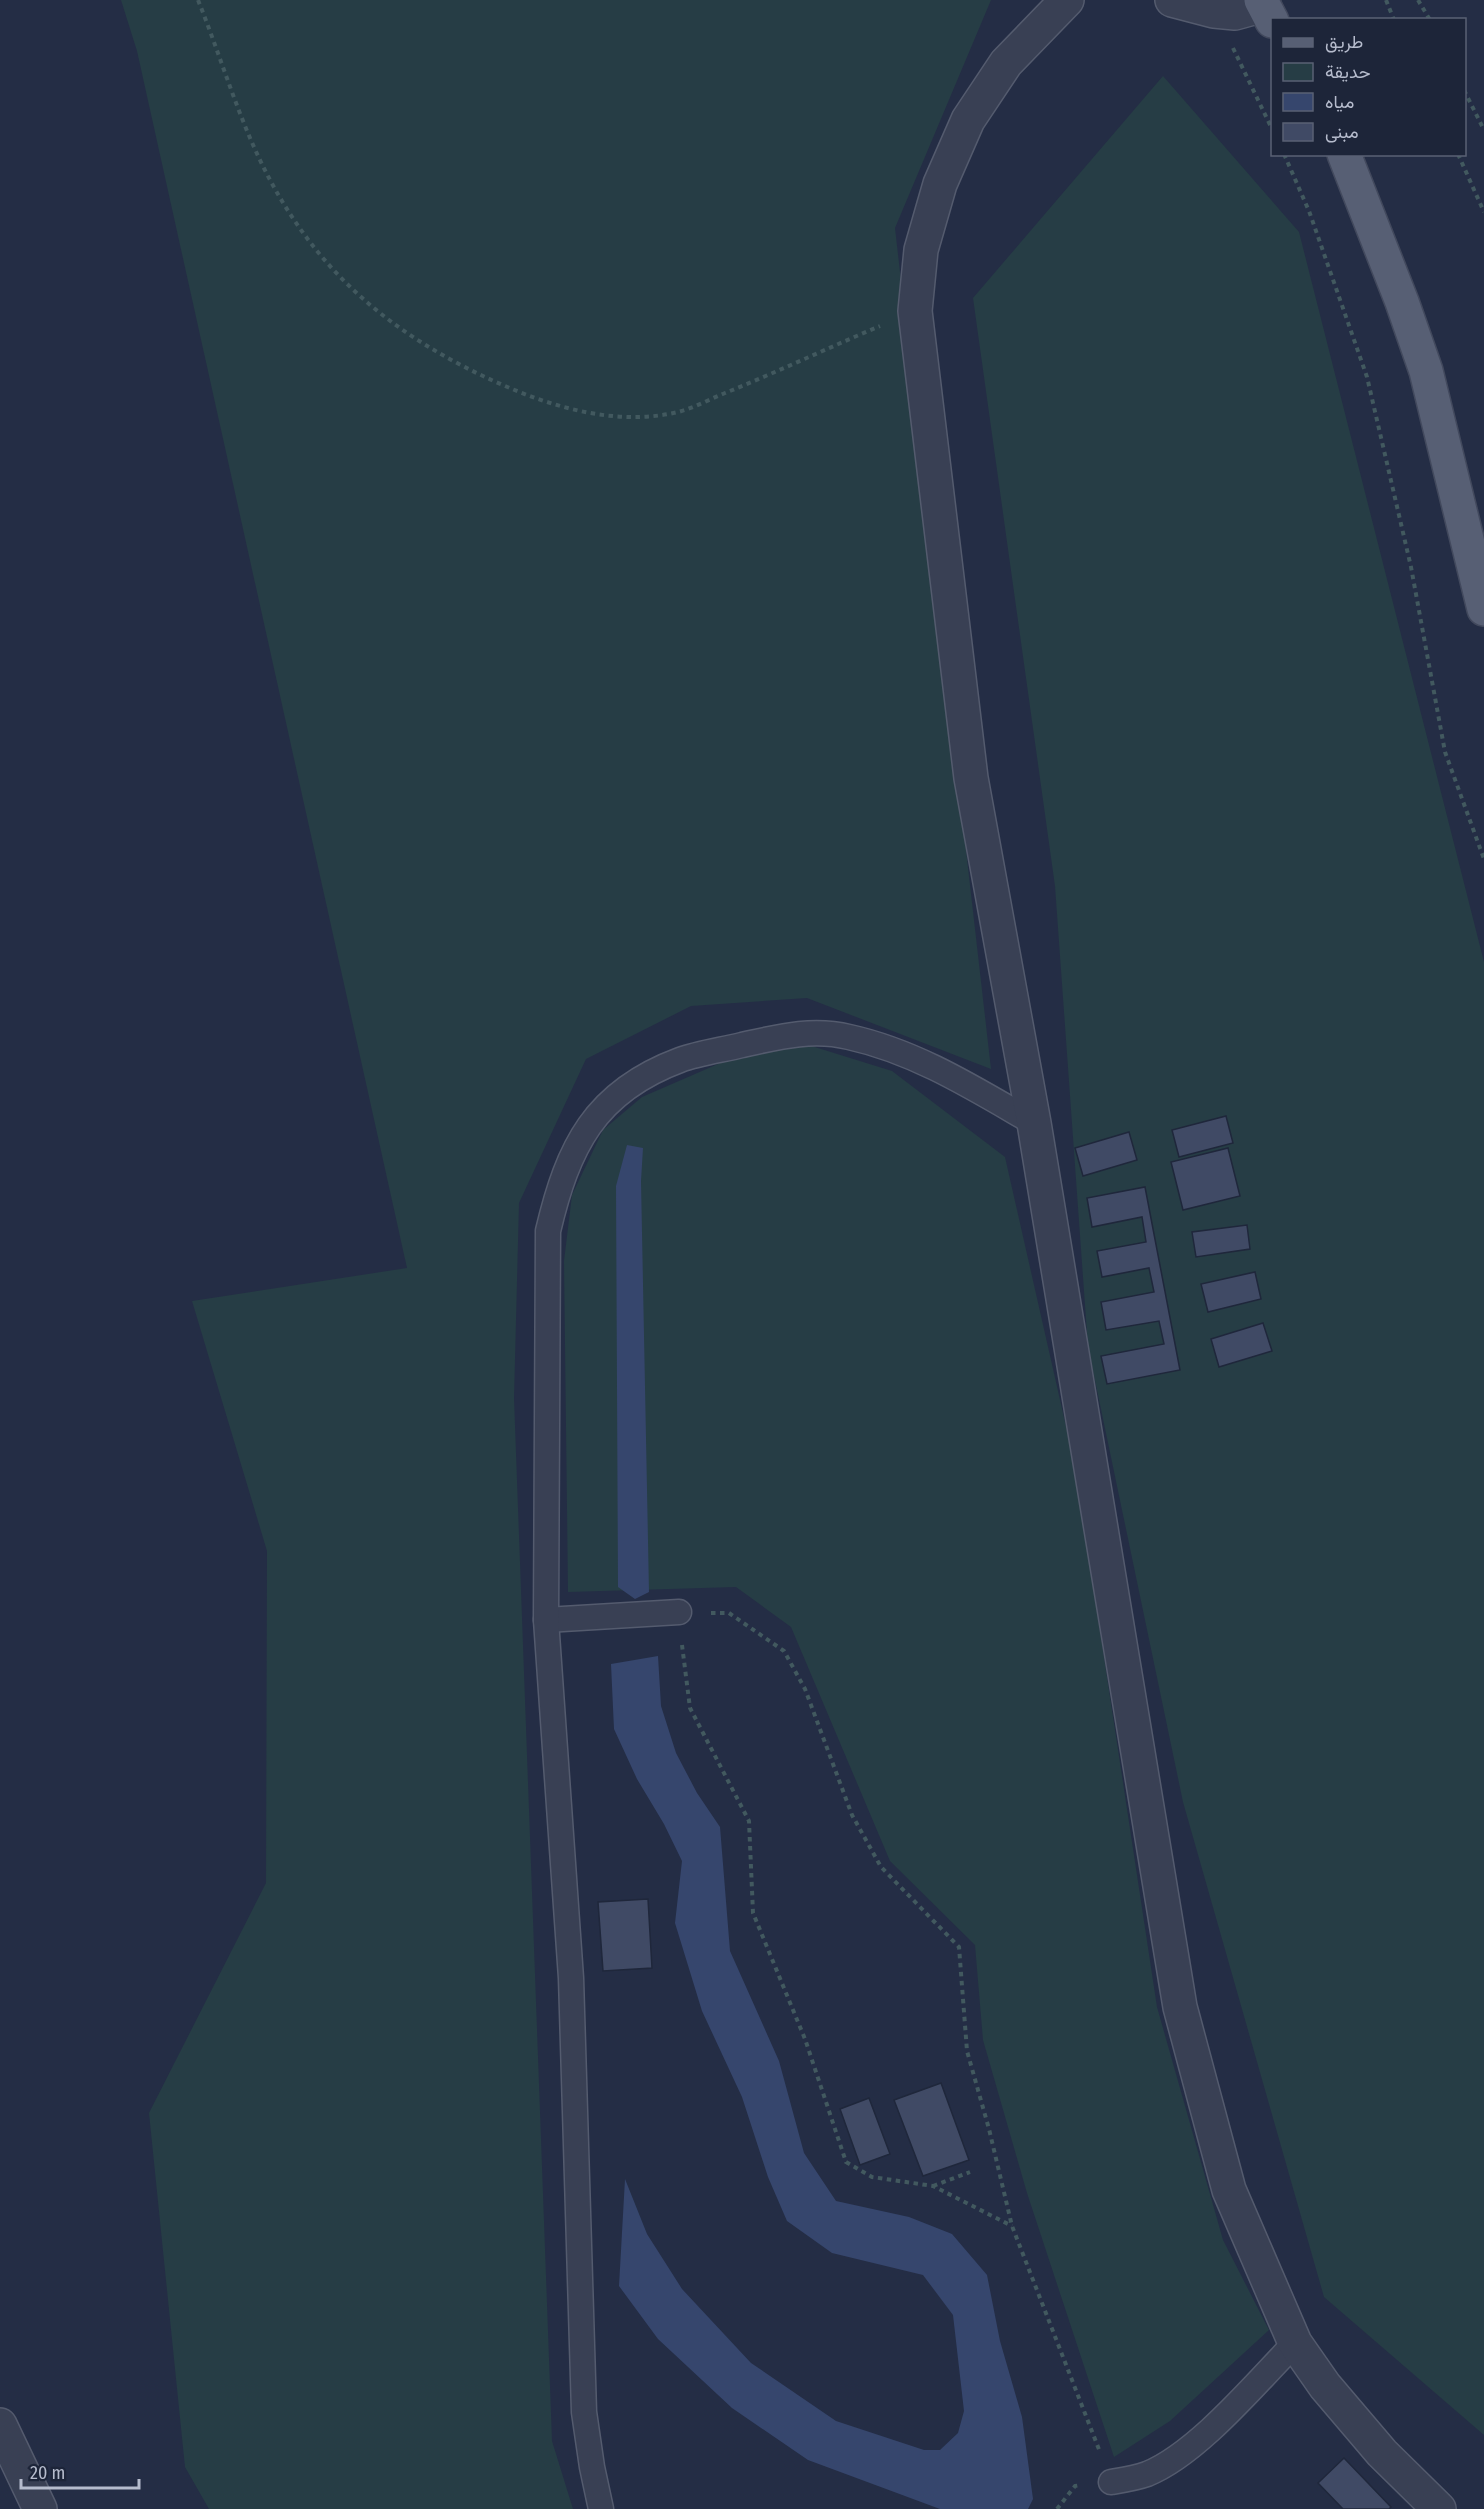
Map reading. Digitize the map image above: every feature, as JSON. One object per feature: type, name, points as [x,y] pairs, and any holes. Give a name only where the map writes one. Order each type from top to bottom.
[{"type":"main road","points":[[1345,156],[1395,281],[1426,371],[1484,609]]},
{"type":"street","points":[[1067,0],[1006,63],[968,120],[940,184],[921,250],[915,311],[971,778],[1034,1123],[1180,2007],[1229,2190],[1294,2343],[1325,2385],[1382,2453],[1439,2509]]},
{"type":"street","points":[[1172,0],[1214,11],[1236,13],[1266,9]]},
{"type":"street","points":[[0,2425],[40,2509]]},
{"type":"lane","points":[[601,2509],[584,2412],[571,1990],[546,1620],[548,1231],[559,1188],[571,1156],[595,1115],[640,1079],[681,1060],[796,1032],[848,1036],[928,1063],[1034,1123]]},
{"type":"lane","points":[[546,1620],[679,1612]]},
{"type":"lane","points":[[1111,2482],[1147,2474],[1172,2460],[1200,2439],[1294,2343]]},
{"type":"path","points":[[198,0],[259,158],[292,217],[327,264],[367,304],[426,346],[477,374],[522,393],[578,411],[623,418],[678,412],[915,311]]},
{"type":"path","points":[[1386,0],[1393,18]]},
{"type":"path","points":[[1418,0],[1429,18]]},
{"type":"path","points":[[1214,11],[1271,123]]},
{"type":"path","points":[[1466,94],[1484,130]]},
{"type":"path","points":[[1285,156],[1309,211],[1367,377],[1412,567],[1445,752],[1484,859]]},
{"type":"path","points":[[1459,156],[1484,212]]},
{"type":"path","points":[[1012,2226],[933,2186],[872,2177],[846,2162],[805,2039],[753,1913],[748,1821],[690,1708],[679,1612],[729,1613],[783,1651],[805,1689],[852,1815],[881,1867],[959,1947],[967,2051],[989,2129],[1012,2226],[1111,2482]]},
{"type":"path","points":[[933,2186],[970,2172]]},
{"type":"green space","points":[[121,0],[991,0],[895,228],[991,1069],[807,998],[691,1006],[586,1059],[519,1203],[514,1398],[552,2441],[573,2509],[209,2509],[185,2467],[149,2113],[266,1883],[267,1551],[192,1301],[407,1268],[137,51]]},
{"type":"green space","points":[[1163,76],[1299,232],[1484,962],[1484,2435],[1324,2297],[1183,1802],[1088,1347],[1055,886],[973,298]]},
{"type":"green space","points":[[805,1044],[892,1071],[1005,1157],[1075,1466],[1157,2007],[1223,2240],[1269,2330],[1170,2421],[1114,2457],[1027,2193],[983,2040],[975,1945],[890,1861],[791,1627],[736,1587],[568,1592],[564,1261],[572,1195],[603,1130],[642,1097],[725,1061]]},
{"type":"water","points":[[627,1145],[643,1148],[641,1181],[649,1592],[635,1599],[618,1587],[616,1186]]},
{"type":"water","points":[[658,1656],[661,1706],[676,1753],[697,1793],[720,1827],[730,1951],[779,2061],[804,2153],[836,2201],[909,2217],[952,2234],[987,2275],[1000,2341],[1022,2417],[1033,2499],[1028,2509],[940,2509],[808,2460],[732,2408],[658,2339],[619,2286],[625,2179],[647,2234],[682,2289],[751,2363],[836,2421],[924,2450],[940,2450],[958,2433],[964,2411],[953,2315],[923,2275],[832,2253],[787,2221],[768,2177],[742,2097],[702,2011],[675,1923],[682,1861],[664,1824],[637,1779],[614,1729],[611,1664]]},
{"type":"building","points":[[1226,1116],[1233,1143],[1179,1157],[1172,1130]]},
{"type":"building","points":[[1129,1132],[1137,1160],[1083,1176],[1075,1148]]},
{"type":"building","points":[[1228,1148],[1240,1196],[1183,1210],[1171,1162]]},
{"type":"building","points":[[1145,1187],[1180,1370],[1107,1384],[1101,1356],[1164,1344],[1159,1321],[1106,1330],[1101,1302],[1154,1292],[1149,1268],[1102,1277],[1097,1251],[1146,1242],[1142,1217],[1092,1227],[1087,1198]]},
{"type":"building","points":[[1247,1225],[1250,1249],[1196,1257],[1192,1232]]},
{"type":"building","points":[[1255,1272],[1261,1299],[1208,1312],[1201,1284]]},
{"type":"building","points":[[1263,1323],[1272,1351],[1219,1367],[1211,1339]]},
{"type":"building","points":[[648,1899],[652,1968],[603,1971],[598,1902]]},
{"type":"building","points":[[941,2083],[969,2160],[923,2176],[894,2100]]},
{"type":"building","points":[[869,2098],[890,2154],[860,2165],[840,2109]]},
{"type":"building","points":[[1344,2458],[1391,2507],[1389,2509],[1343,2509],[1318,2483]]}]
